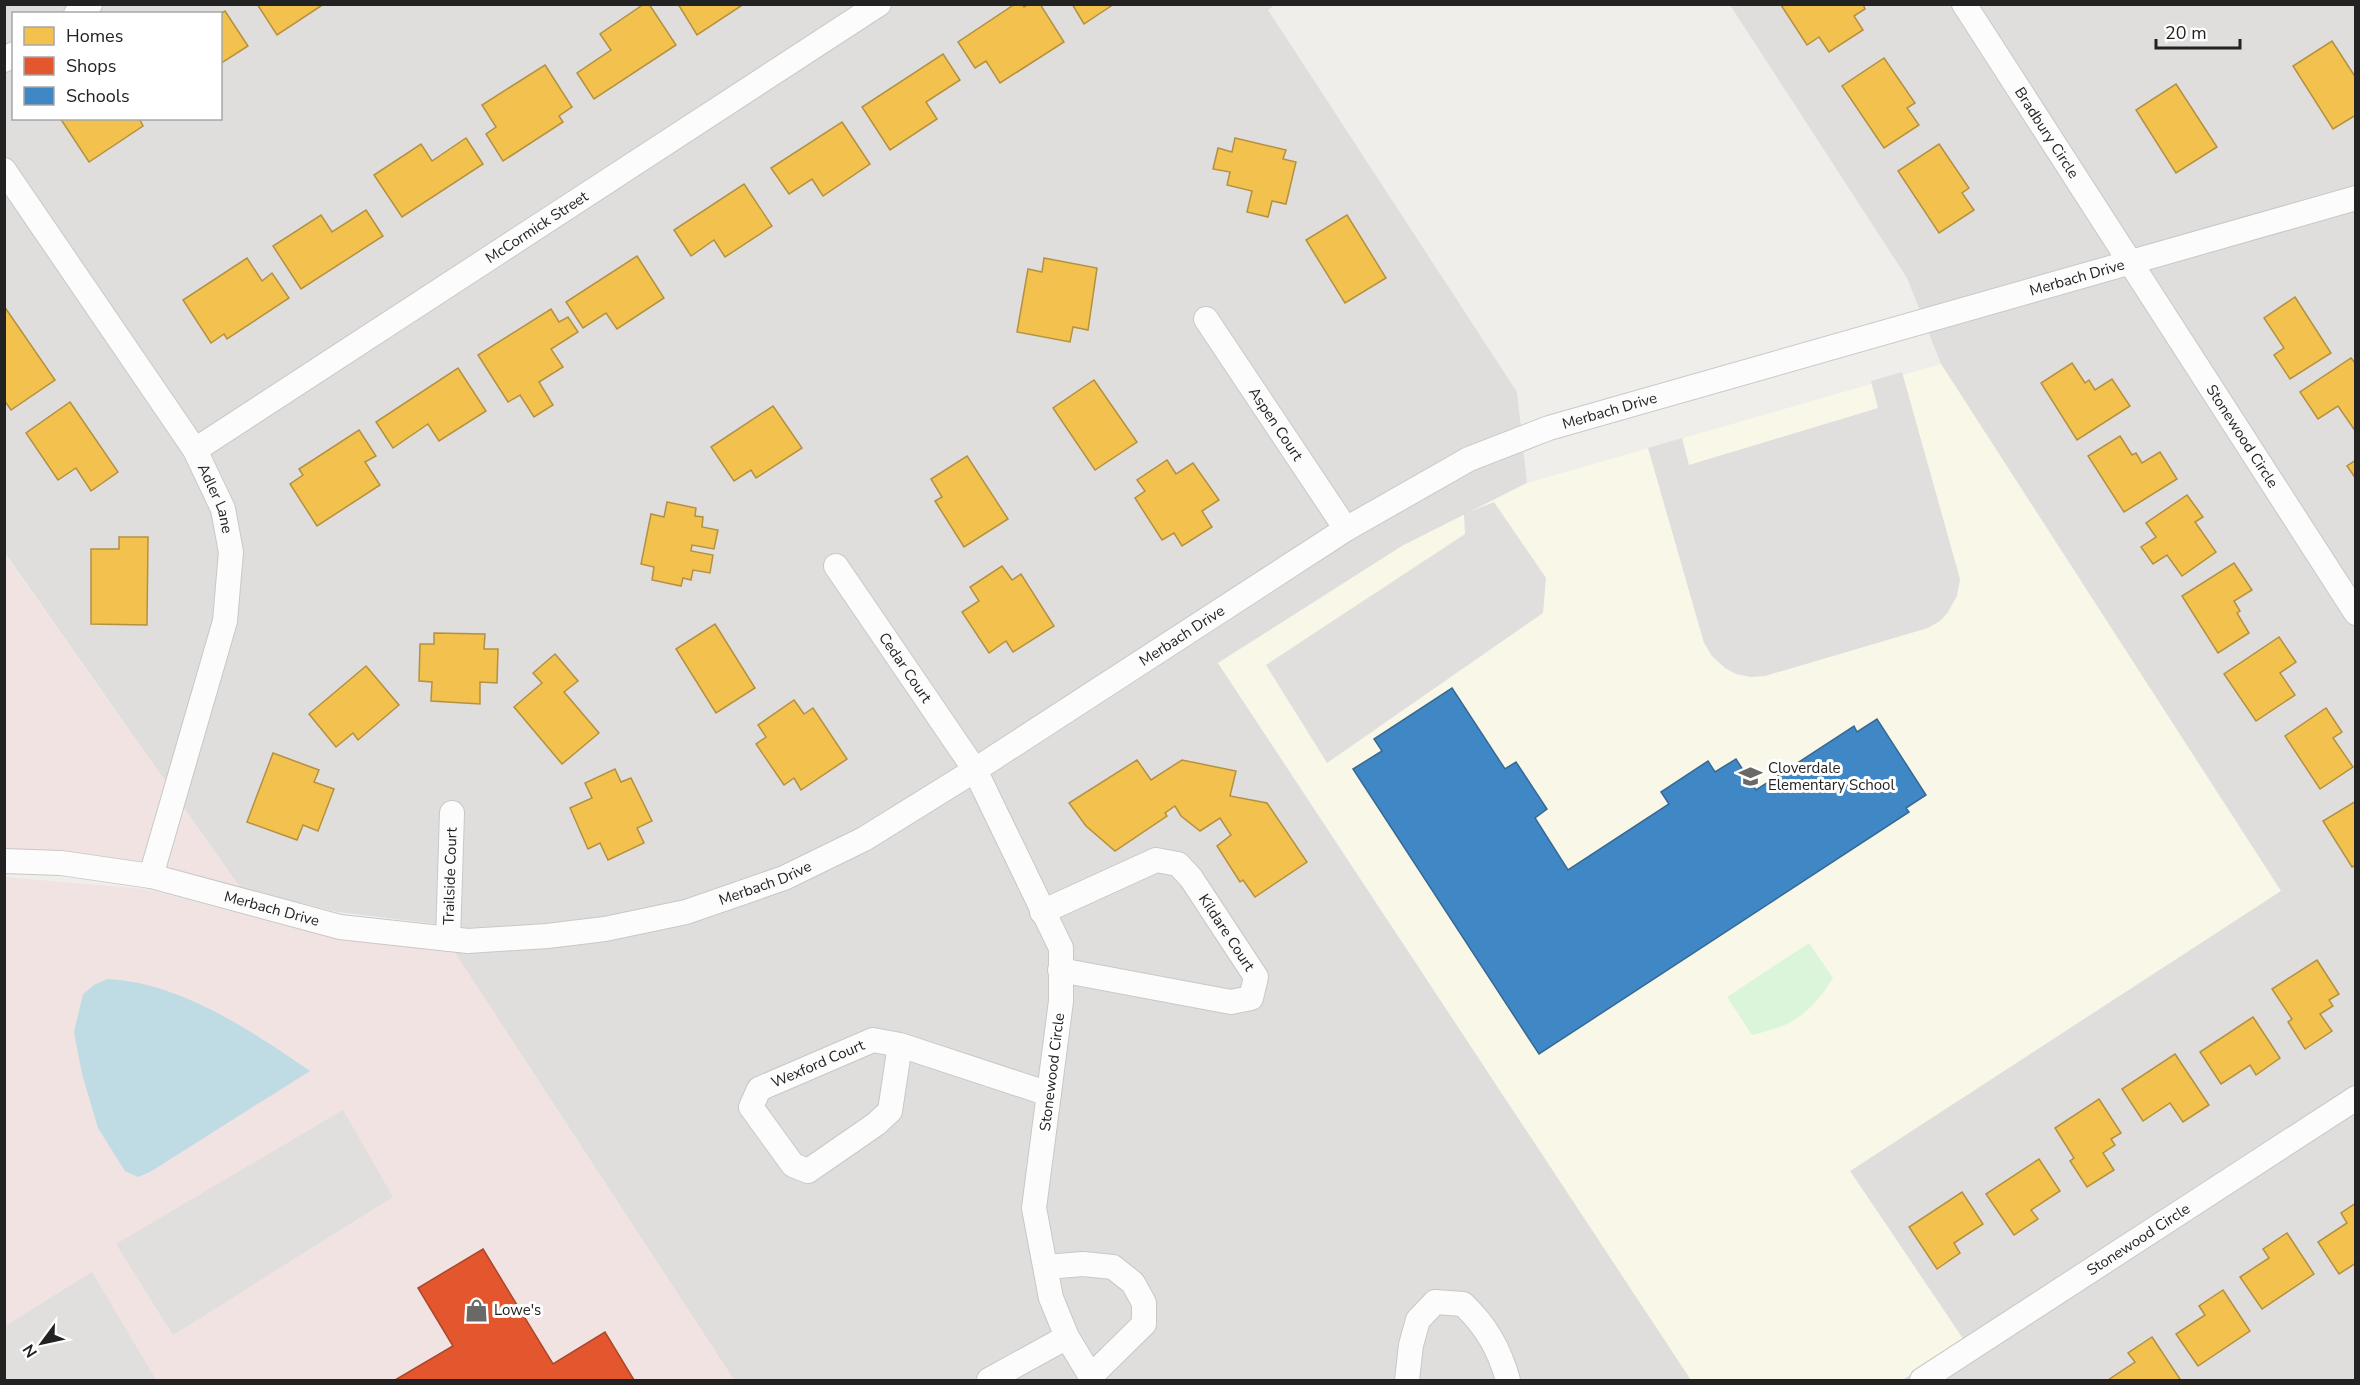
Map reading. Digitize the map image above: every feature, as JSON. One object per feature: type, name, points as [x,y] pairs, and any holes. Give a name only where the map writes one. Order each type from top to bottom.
[{"type":"street","name":"McCormick Street","points":[[195,450],[879,4]]},
{"type":"street","name":"Bradbury Circle","points":[[1964,4],[2129,262]]},
{"type":"street","name":"Adler Lane","points":[[4,170],[195,450],[223,509],[231,552],[225,621],[151,876]]},
{"type":"street","name":"Merbach Drive","points":[[4,861],[61,862],[151,876],[340,927],[468,941],[605,929],[686,912],[747,893],[838,854],[975,770],[1346,529],[1468,459],[1549,428],[2355,198]]},
{"type":"street","name":"Stonewood Circle","points":[[2129,262],[2355,613]]},
{"type":"street","name":"Aspen Court","points":[[1206,319],[1346,529]]},
{"type":"street","name":"Cedar Court","points":[[836,566],[975,770]]},
{"type":"street","name":"Stonewood Circle","points":[[975,770],[1060,948],[1060,1001],[1034,1208],[1051,1298],[1067,1337],[1091,1379]]},
{"type":"street","name":"Trailside Court","points":[[448,939],[452,813]]},
{"type":"street","name":"Kildare Court","points":[[1042,912],[1156,860],[1178,864],[1191,878],[1256,977],[1251,998],[1231,1002],[1060,970]]},
{"type":"street","name":"Wexford Court","points":[[900,1045],[890,1111],[876,1125],[808,1171],[793,1165],[751,1107],[759,1089],[873,1040],[900,1045],[1049,1094]]},
{"type":"street","name":"Stonewood Circle","points":[[1922,1380],[2355,1098]]},
{"type":"street","points":[[1046,1267],[1083,1264],[1113,1266],[1133,1283],[1144,1303],[1144,1324],[1091,1379]]},
{"type":"street","points":[[1407,1380],[1411,1345],[1418,1320],[1436,1302],[1463,1304],[1482,1322],[1502,1359],[1508,1380]]},
{"type":"street","points":[[989,1380],[1067,1337]]},
{"type":"shaded area","points":[[4,5],[1275,5],[1268,10],[1517,392],[1527,483],[1402,546],[1218,663],[1691,1380],[734,1380],[436,924],[338,912],[241,889],[5,553]]},
{"type":"shaded area","points":[[1730,5],[2355,5],[2355,1380],[1902,1380],[1963,1340],[1850,1171],[2280,891],[1941,364],[1907,278]]},
{"type":"shaded area","name":"Cloverdale Elementary School","points":[[1941,364],[2281,891],[1850,1171],[1964,1340],[1902,1380],[1691,1380],[1218,663],[1402,546],[1527,483]]},
{"type":"shaded area","points":[[1902,372],[1960,579],[1957,596],[1948,612],[1940,621],[1928,628],[1765,676],[1751,677],[1736,674],[1725,668],[1712,656],[1704,643],[1648,448],[1682,438],[1689,465],[1878,408],[1871,381]]},
{"type":"shaded area","points":[[1494,502],[1546,578],[1543,613],[1327,763],[1266,665],[1465,534],[1464,514]]},
{"type":"shaded area","points":[[4,553],[241,889],[120,859],[5,850]]},
{"type":"shaded area","points":[[4,877],[146,889],[333,937],[455,953],[734,1380],[5,1380]]},
{"type":"shaded area","points":[[343,1110],[393,1197],[173,1335],[116,1244]]},
{"type":"shaded area","points":[[92,1272],[156,1380],[5,1380],[5,1326]]},
{"type":"green space","points":[[1809,943],[1833,978],[1816,1001],[1799,1017],[1790,1023],[1752,1035],[1727,997]]},
{"type":"water","points":[[107,979],[134,982],[188,999],[239,1025],[310,1071],[150,1172],[138,1177],[125,1171],[98,1128],[82,1074],[74,1032],[83,994],[94,985]]},
{"type":"building: Homes","points":[[257,4],[324,4],[277,35]]},
{"type":"building: Homes","points":[[644,4],[649,4],[676,45],[594,99],[577,73],[611,50],[600,34]]},
{"type":"building: Homes","points":[[678,4],[744,4],[697,35]]},
{"type":"building: Homes","points":[[1015,4],[1022,4],[1024,7],[1029,4],[1040,4],[1064,42],[1000,83],[986,61],[975,68],[958,42]]},
{"type":"building: Homes","points":[[1072,4],[1114,4],[1084,24]]},
{"type":"building: Homes","points":[[1863,4],[1865,9],[1854,16],[1863,30],[1829,52],[1819,37],[1807,45],[1781,5]]},
{"type":"building: Homes","points":[[225,11],[248,46],[222,63],[222,13]]},
{"type":"building: Homes","points":[[2332,41],[2356,78],[2356,115],[2333,129],[2293,66]]},
{"type":"building: Homes","points":[[943,54],[960,80],[926,102],[937,119],[890,150],[862,107]]},
{"type":"building: Homes","points":[[1884,58],[1915,103],[1907,108],[1919,125],[1884,148],[1842,86]]},
{"type":"building: Homes","points":[[545,65],[572,107],[559,116],[563,122],[503,161],[486,134],[496,127],[482,105]]},
{"type":"building: Homes","points":[[2176,84],[2217,147],[2176,173],[2136,110]]},
{"type":"building: Homes","points":[[61,120],[140,120],[143,126],[89,162]]},
{"type":"building: Homes","points":[[842,122],[870,164],[823,196],[812,179],[789,194],[771,168]]},
{"type":"building: Homes","points":[[466,138],[483,164],[402,217],[374,175],[421,144],[432,161]]},
{"type":"building: Homes","points":[[1235,138],[1286,150],[1283,159],[1296,162],[1286,204],[1272,201],[1268,217],[1247,212],[1252,191],[1227,185],[1230,172],[1213,169],[1218,148],[1232,152]]},
{"type":"building: Homes","points":[[1939,144],[1969,188],[1962,193],[1974,210],[1939,233],[1898,171]]},
{"type":"building: Homes","points":[[744,184],[772,226],[725,257],[714,240],[691,256],[674,230]]},
{"type":"building: Homes","points":[[366,210],[383,236],[301,289],[273,246],[321,215],[332,232]]},
{"type":"building: Homes","points":[[1347,215],[1386,278],[1345,303],[1306,240]]},
{"type":"building: Homes","points":[[637,256],[664,298],[617,329],[606,313],[583,328],[566,302]]},
{"type":"building: Homes","points":[[247,258],[262,281],[272,273],[289,298],[227,339],[224,334],[211,343],[183,300]]},
{"type":"building: Homes","points":[[1044,258],[1097,268],[1088,330],[1073,327],[1070,342],[1017,332],[1028,269],[1042,272]]},
{"type":"building: Homes","points":[[2295,297],[2331,353],[2290,379],[2274,355],[2284,348],[2264,318]]},
{"type":"building: Homes","points":[[4,306],[55,380],[11,410],[4,400]]},
{"type":"building: Homes","points":[[551,309],[559,322],[568,317],[578,332],[551,349],[563,367],[539,382],[553,405],[534,417],[520,395],[508,402],[478,355]]},
{"type":"building: Homes","points":[[2351,358],[2356,364],[2356,432],[2338,406],[2318,419],[2300,392]]},
{"type":"building: Homes","points":[[2072,363],[2085,383],[2089,380],[2095,390],[2112,379],[2130,406],[2077,440],[2041,383]]},
{"type":"building: Homes","points":[[458,368],[486,411],[439,441],[428,424],[393,448],[376,422]]},
{"type":"building: Homes","points":[[1094,380],[1137,442],[1095,470],[1053,408]]},
{"type":"building: Homes","points":[[70,402],[118,472],[91,491],[76,468],[58,480],[26,433]]},
{"type":"building: Homes","points":[[773,406],[802,448],[756,478],[751,470],[734,481],[711,447]]},
{"type":"building: Homes","points":[[359,430],[376,456],[365,462],[380,485],[317,526],[290,484],[303,475],[299,469]]},
{"type":"building: Homes","points":[[2120,436],[2132,455],[2136,453],[2142,463],[2160,452],[2177,479],[2124,512],[2088,456]]},
{"type":"building: Homes","points":[[967,456],[1008,519],[964,547],[935,501],[942,497],[931,479]]},
{"type":"building: Homes","points":[[1167,460],[1176,474],[1193,463],[1219,500],[1202,511],[1212,527],[1182,546],[1174,533],[1162,540],[1135,498],[1145,491],[1137,480]]},
{"type":"building: Homes","points":[[2356,460],[2356,479],[2347,466]]},
{"type":"building: Homes","points":[[2187,495],[2203,517],[2195,522],[2216,552],[2182,576],[2167,555],[2153,564],[2141,547],[2156,537],[2146,523]]},
{"type":"building: Homes","points":[[667,502],[696,508],[695,516],[703,517],[702,527],[718,530],[714,549],[692,545],[691,551],[713,555],[710,573],[693,570],[691,580],[683,578],[681,586],[652,580],[654,567],[641,564],[651,514],[664,517]]},
{"type":"building: Homes","points":[[119,537],[148,537],[147,625],[91,624],[91,549],[119,549]]},
{"type":"building: Homes","points":[[2234,563],[2252,590],[2234,601],[2240,611],[2237,613],[2249,633],[2218,653],[2182,596]]},
{"type":"building: Homes","points":[[1002,566],[1012,580],[1021,574],[1054,626],[1013,652],[1006,641],[989,653],[962,612],[979,601],[970,587]]},
{"type":"building: Homes","points":[[715,624],[755,688],[716,713],[676,649]]},
{"type":"building: Homes","points":[[434,633],[485,634],[484,649],[498,649],[497,683],[480,682],[480,704],[431,701],[432,682],[419,681],[420,644],[434,644]]},
{"type":"building: Homes","points":[[2279,637],[2296,662],[2280,673],[2295,695],[2256,721],[2224,674]]},
{"type":"building: Homes","points":[[555,654],[578,681],[564,692],[599,733],[562,764],[514,707],[542,683],[533,673]]},
{"type":"building: Homes","points":[[366,666],[399,705],[358,740],[353,733],[336,747],[309,714]]},
{"type":"building: Homes","points":[[794,700],[804,714],[813,708],[847,759],[801,790],[794,778],[784,785],[756,744],[766,737],[758,725]]},
{"type":"building: Homes","points":[[2326,708],[2342,732],[2333,738],[2353,767],[2320,789],[2285,736]]},
{"type":"building: Homes","points":[[273,753],[319,770],[314,782],[334,789],[318,831],[303,825],[297,840],[247,822]]},
{"type":"building: Homes","points":[[1137,760],[1151,780],[1182,760],[1236,771],[1230,796],[1267,803],[1307,862],[1255,897],[1243,880],[1240,882],[1217,846],[1231,835],[1220,818],[1200,831],[1181,816],[1175,806],[1165,813],[1167,816],[1115,851],[1086,826],[1069,803]]},
{"type":"building: Homes","points":[[615,769],[621,782],[631,778],[652,821],[637,828],[644,843],[608,860],[600,843],[588,849],[570,808],[592,798],[585,783]]},
{"type":"building: Homes","points":[[2356,801],[2356,865],[2352,867],[2323,821]]},
{"type":"building: Homes","points":[[2317,960],[2339,994],[2329,1000],[2333,1006],[2320,1014],[2332,1031],[2305,1049],[2288,1022],[2292,1019],[2272,989]]},
{"type":"building: Homes","points":[[2253,1017],[2280,1058],[2256,1075],[2250,1065],[2221,1084],[2200,1052]]},
{"type":"building: Homes","points":[[2175,1054],[2209,1105],[2183,1122],[2170,1103],[2143,1121],[2122,1089]]},
{"type":"building: Homes","points":[[2099,1099],[2121,1133],[2111,1139],[2115,1145],[2103,1153],[2114,1170],[2087,1187],[2070,1161],[2074,1158],[2055,1128]]},
{"type":"building: Homes","points":[[2039,1159],[2060,1191],[2031,1210],[2038,1219],[2014,1235],[1986,1194]]},
{"type":"building: Homes","points":[[1962,1192],[1983,1224],[1954,1243],[1960,1253],[1937,1269],[1909,1227]]},
{"type":"building: Homes","points":[[2356,1203],[2356,1263],[2339,1274],[2318,1242],[2347,1223],[2341,1213]]},
{"type":"building: Homes","points":[[2287,1233],[2314,1274],[2262,1309],[2240,1277],[2269,1258],[2263,1249]]},
{"type":"building: Homes","points":[[2223,1290],[2250,1331],[2198,1366],[2176,1334],[2205,1315],[2199,1306]]},
{"type":"building: Homes","points":[[2152,1337],[2180,1379],[2108,1380],[2135,1362],[2128,1353]]},
{"type":"building: Shops","name":"Lowe's","points":[[483,1249],[553,1364],[605,1332],[634,1380],[395,1380],[453,1346],[418,1288]]},
{"type":"building: Schools","name":"Cloverdale Elementary School","points":[[1452,688],[1505,769],[1516,762],[1547,809],[1535,818],[1568,870],[1669,804],[1661,792],[1708,761],[1715,772],[1736,759],[1756,790],[1854,726],[1857,732],[1877,719],[1926,795],[1906,808],[1909,812],[1539,1054],[1353,769],[1382,751],[1374,739]]},
{"type":"place","name":"Cloverdale Elementary School","points":[[1750,777]]},
{"type":"place","name":"Lowe's","points":[[476,1310]]}]
